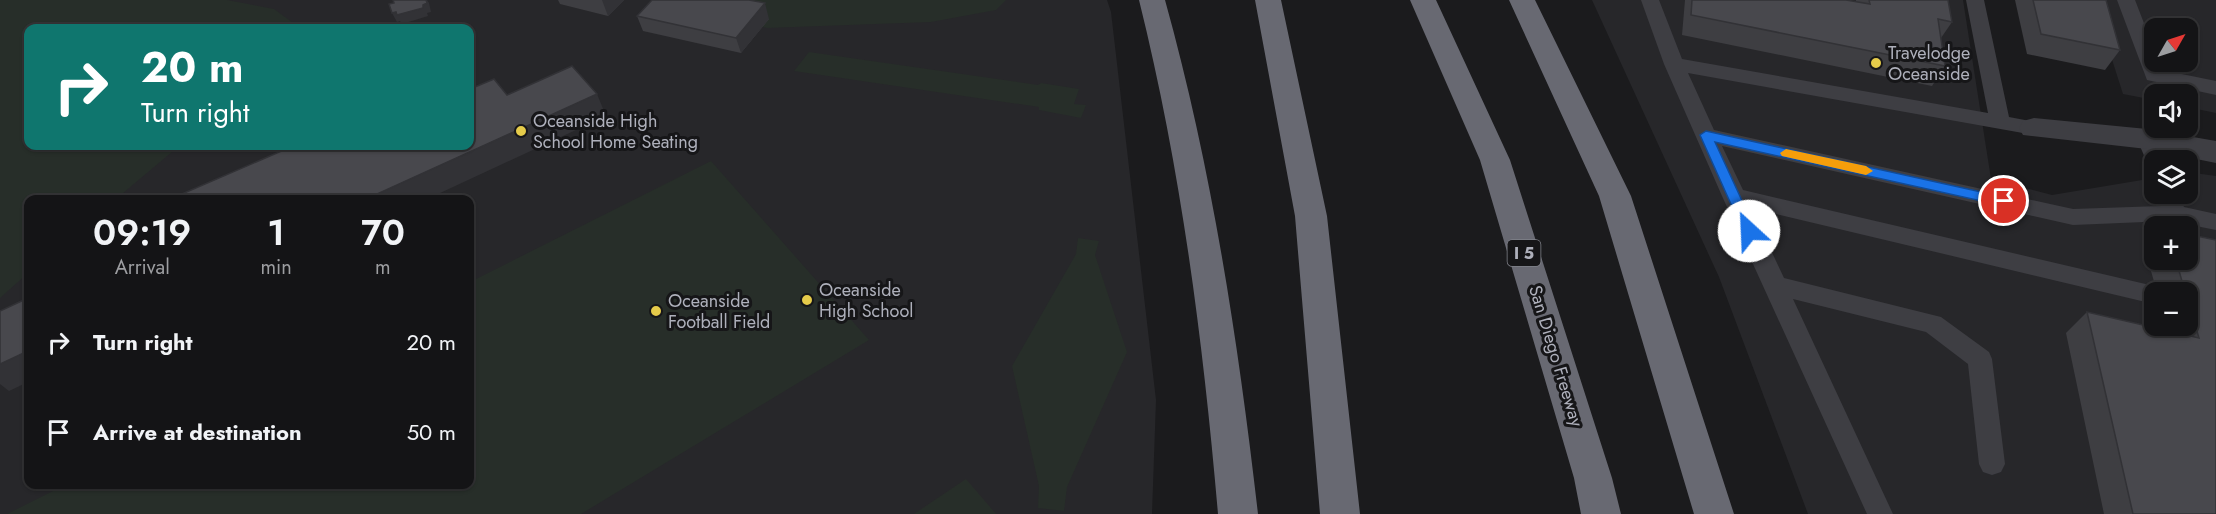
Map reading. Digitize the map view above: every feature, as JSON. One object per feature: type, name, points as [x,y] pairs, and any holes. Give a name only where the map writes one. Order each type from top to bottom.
[{"type":"highway","points":[[1152,0],[1181,114],[1207,256],[1222,362],[1238,514]]},
{"type":"highway","points":[[1268,0],[1311,216],[1340,514]]},
{"type":"highway","name":"San Diego Freeway","points":[[1423,0],[1495,160],[1593,478],[1601,514]]},
{"type":"highway","points":[[1524,0],[1537,33],[1615,196],[1714,514]]},
{"type":"street","points":[[2034,128],[2151,150]]},
{"type":"street","points":[[2198,151],[2216,152]]},
{"type":"lane","points":[[1650,0],[1674,64],[1733,196],[1880,514]]},
{"type":"lane","points":[[1975,0],[2000,122]]},
{"type":"lane","points":[[2126,0],[2154,75],[2216,88]]},
{"type":"lane","points":[[1674,64],[2034,128]]},
{"type":"lane","points":[[1706,135],[2073,217],[2175,211],[2216,222]]},
{"type":"lane","points":[[1733,196],[2144,293]]},
{"type":"lane","points":[[1774,285],[1933,324],[1980,359],[1992,464]]},
{"type":"shaded area","name":"Oceanside High School","points":[[0,0],[1107,0],[1111,12],[1156,400],[1152,514],[0,514]]},
{"type":"shaded area","points":[[0,0],[227,0],[274,9],[295,24],[24,24],[24,150],[174,150],[121,195],[24,195],[24,277],[0,298]]},
{"type":"shaded area","points":[[654,0],[1006,0],[996,10],[931,22],[767,28]]},
{"type":"shaded area","points":[[1592,0],[1963,0],[1991,179],[2052,195],[2144,180],[2144,204],[2198,204],[2198,174],[2216,176],[2216,514],[1808,514],[1719,277]]},
{"type":"shaded area","points":[[2093,0],[2216,0],[2216,113],[2198,109],[2198,84],[2144,84],[2144,98],[2123,94]]},
{"type":"shaded area","points":[[809,52],[1079,89],[1074,104],[1086,105],[1081,118],[1039,110],[1039,107],[794,71]]},
{"type":"shaded area","name":"Oceanside Football Field","points":[[711,161],[869,340],[581,514],[7,514],[57,489],[474,489],[474,280]]},
{"type":"shaded area","points":[[1078,238],[1099,241],[1095,255],[1127,352],[1067,487],[1064,511],[1038,508],[1039,486],[1012,366],[1076,254]]},
{"type":"shaded area","points":[[966,479],[996,514],[914,514]]},
{"type":"building","points":[[393,0],[426,0],[427,3],[423,5],[423,8],[397,15],[396,12],[392,13],[389,4],[394,3]]},
{"type":"building","points":[[652,0],[749,0],[765,3],[736,38],[637,16]]},
{"type":"building","points":[[1692,0],[1846,0],[1870,4],[1869,0],[1948,0],[1952,22],[1938,19],[1945,66],[1691,15]]},
{"type":"building","points":[[2033,0],[2106,0],[2120,50],[2041,34]]},
{"type":"building","points":[[572,66],[597,94],[474,150],[474,87],[494,79],[507,95]]},
{"type":"building","points":[[284,150],[474,150],[375,195],[180,195]]},
{"type":"building","points":[[2198,236],[2216,240],[2216,514],[2133,514],[2087,312],[2144,325],[2144,336],[2199,338],[2198,282],[2182,282],[2179,270],[2198,270]]},
{"type":"building","points":[[24,300],[24,353],[0,364],[0,311]]},
{"type":"slow traffic","points":[[1786,153],[1866,171]]},
{"type":"place","name":"Travelodge Oceanside","points":[[1876,63]]},
{"type":"place","name":"Oceanside High School Home Seating","points":[[521,131]]},
{"type":"place","name":"Oceanside High School","points":[[807,300]]},
{"type":"place","name":"Oceanside Football Field","points":[[656,311]]},
{"type":"route","points":[[1749,231],[1706,135],[2004,201]]}]
